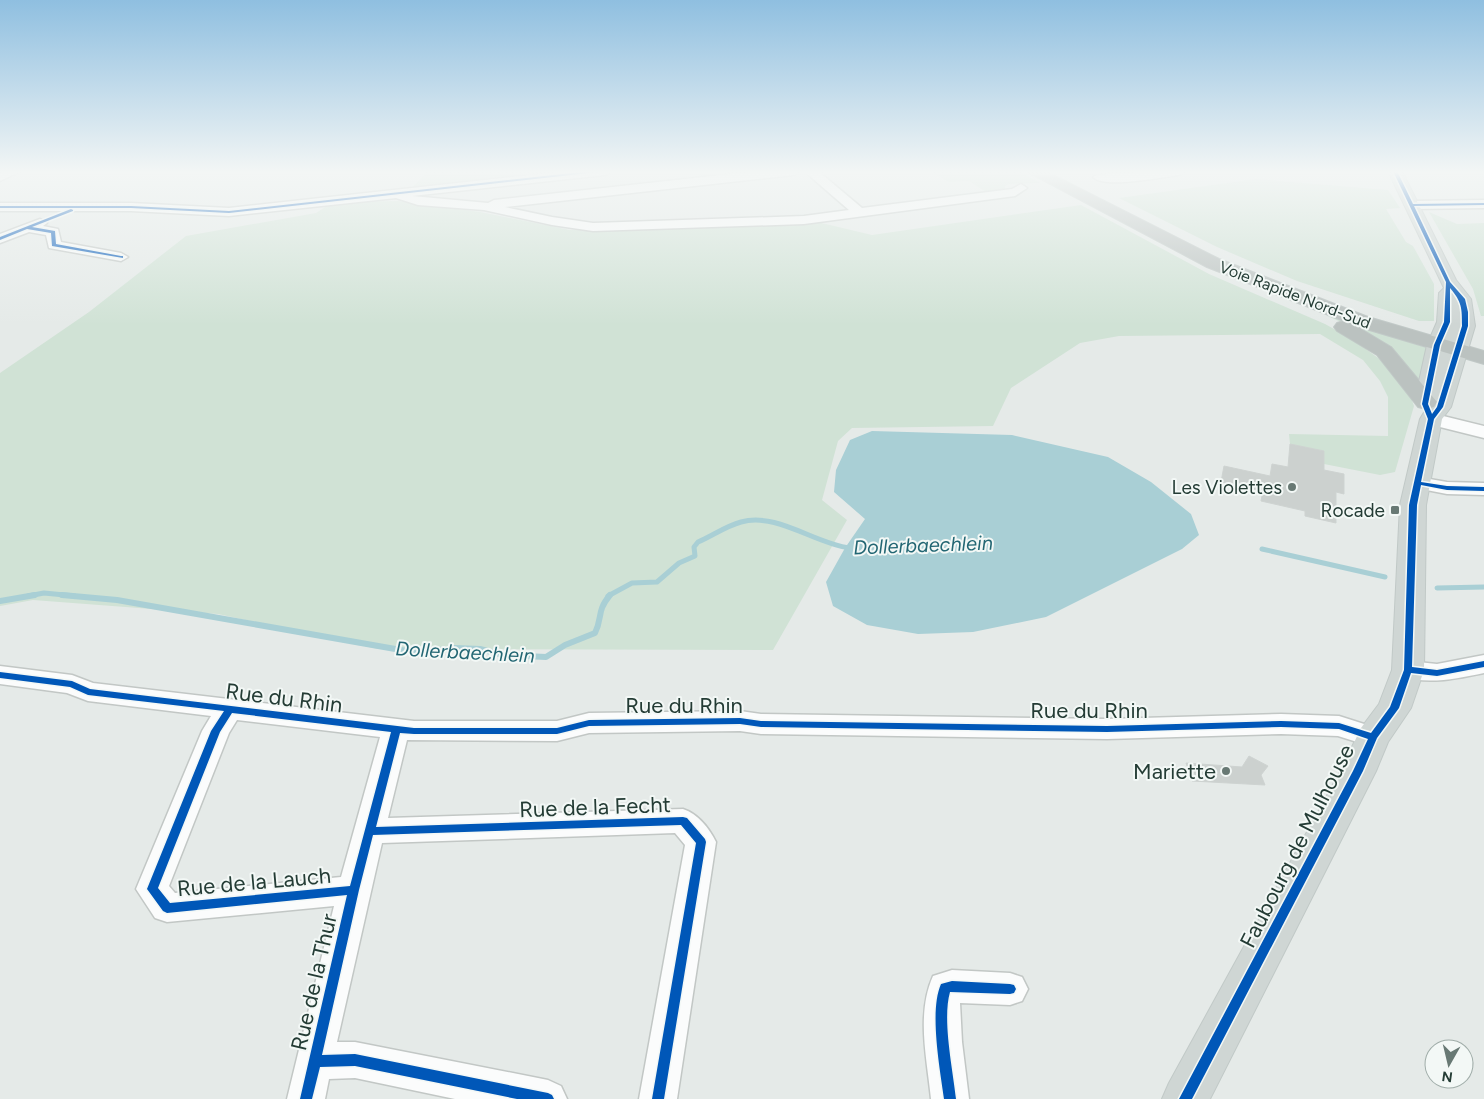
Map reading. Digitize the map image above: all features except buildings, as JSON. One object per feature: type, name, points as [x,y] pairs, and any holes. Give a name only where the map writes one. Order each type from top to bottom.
[{"type":"highway","name":"Voie Rapide Nord-Sud","points":[[1131,222],[1213,264],[1361,321],[1449,343]]},
{"type":"highway","name":"Voie Rapide Nord-Sud","points":[[1156,222],[1239,263],[1449,343]]},
{"type":"highway","points":[[1213,264],[1267,292],[1344,327],[1373,344],[1395,363],[1428,411]]},
{"type":"highway","points":[[1449,343],[1484,347]]},
{"type":"highway","points":[[1449,343],[1484,358]]},
{"type":"main road","name":"Faubourg de Mulhouse","points":[[1185,1099],[1358,771],[1373,737],[1394,708],[1408,670],[1413,505],[1428,411],[1449,343],[1466,326],[1462,299],[1448,282],[1419,222]]},
{"type":"street","points":[[0,239],[41,222]]},
{"type":"street","points":[[552,222],[593,227],[748,222]]},
{"type":"street","points":[[27,228],[53,232],[54,245],[121,256]]},
{"type":"street","points":[[1428,411],[1484,432]]},
{"type":"street","points":[[1418,483],[1447,488],[1484,489]]},
{"type":"street","points":[[1408,670],[1437,674],[1484,664]]},
{"type":"street","name":"Rue du Rhin","points":[[0,675],[72,684],[88,692],[396,729],[557,731],[589,723],[740,721],[761,724],[1107,729],[1281,724],[1340,726],[1373,737]]},
{"type":"street","name":"Rue de la Lauch","points":[[230,709],[216,731],[152,889],[167,908],[354,890]]},
{"type":"street","name":"Rue de la Thur","points":[[306,1099],[354,890],[396,729]]},
{"type":"street","name":"Rue de la Fecht","points":[[369,831],[683,821],[701,842],[658,1099]]},
{"type":"street","points":[[950,1099],[941,1009],[942,994],[945,988],[952,986],[1010,989]]},
{"type":"street","points":[[314,1061],[355,1060],[548,1099]]},
{"type":"green space","points":[[264,222],[531,222],[570,230],[818,222],[872,235],[961,222],[1113,222],[1209,274],[1325,324],[1352,339],[1385,363],[1410,395],[1414,406],[1395,472],[1380,475],[1324,464],[1324,451],[1290,444],[1289,434],[1388,436],[1388,397],[1380,381],[1363,360],[1320,334],[1119,336],[1080,343],[1011,388],[993,426],[852,428],[838,441],[822,500],[847,520],[773,650],[378,649],[218,614],[33,600],[0,606],[0,373],[89,312],[186,236]]},
{"type":"green space","points":[[1168,222],[1394,222],[1406,242],[1413,246],[1434,284],[1434,321],[1419,321],[1297,281],[1217,247]]},
{"type":"green space","points":[[1435,222],[1484,223],[1484,316],[1481,316],[1473,289]]},
{"type":"green space","points":[[1325,315],[1427,348],[1419,379],[1341,322]]},
{"type":"water","points":[[872,431],[1012,435],[1108,457],[1151,482],[1191,514],[1199,535],[1182,549],[1046,617],[973,632],[918,634],[867,625],[833,606],[826,582],[845,548],[865,519],[834,492],[836,470],[850,440]]},
{"type":"waterway","name":"Dollerbaechlein","points":[[608,596],[632,583],[657,582],[679,563],[695,556],[694,547],[698,542],[741,522],[768,521],[823,541],[850,548]]},
{"type":"waterway","name":"Dollerbaechlein","points":[[1262,549],[1385,577]]},
{"type":"waterway","name":"Dollerbaechlein","points":[[1437,588],[1484,587]]},
{"type":"waterway","name":"Dollerbaechlein","points":[[28,596],[44,593],[75,596]]},
{"type":"waterway","name":"Dollerbaechlein","points":[[0,601],[35,595]]},
{"type":"waterway","name":"Dollerbaechlein","points":[[62,595],[117,600],[418,653],[455,648],[480,649],[503,655],[546,657],[565,645],[595,633],[601,610],[610,595]]},
{"type":"cycle path","points":[[0,239],[41,222]]},
{"type":"cycle path","points":[[1185,1099],[1358,771],[1373,737],[1394,708],[1408,670],[1413,505],[1431,419],[1440,407],[1465,326],[1465,312],[1462,299],[1448,282],[1419,222]]},
{"type":"cycle path","points":[[27,228],[53,232],[54,245],[121,257]]},
{"type":"cycle path","points":[[1431,419],[1425,404],[1437,345],[1447,322],[1448,282]]},
{"type":"cycle path","points":[[1418,483],[1447,488],[1484,489]]},
{"type":"cycle path","points":[[1408,670],[1437,673],[1484,664]]},
{"type":"cycle path","points":[[0,675],[72,684],[88,692],[414,731],[557,731],[589,723],[740,721],[761,724],[1107,729],[1281,724],[1339,726],[1373,737]]},
{"type":"cycle path","points":[[230,709],[216,731],[152,889],[167,908],[354,890]]},
{"type":"cycle path","points":[[306,1099],[354,890],[396,729]]},
{"type":"cycle path","points":[[369,831],[683,821],[701,842],[658,1099]]},
{"type":"cycle path","points":[[950,1099],[942,1025],[945,988],[952,986],[1010,989]]},
{"type":"cycle path","points":[[314,1061],[355,1060],[548,1099]]},
{"type":"place","name":"Les Violettes","points":[[1292,487]]},
{"type":"place","name":"Rocade","points":[[1395,510]]},
{"type":"place","name":"Mariette","points":[[1226,771]]}]
